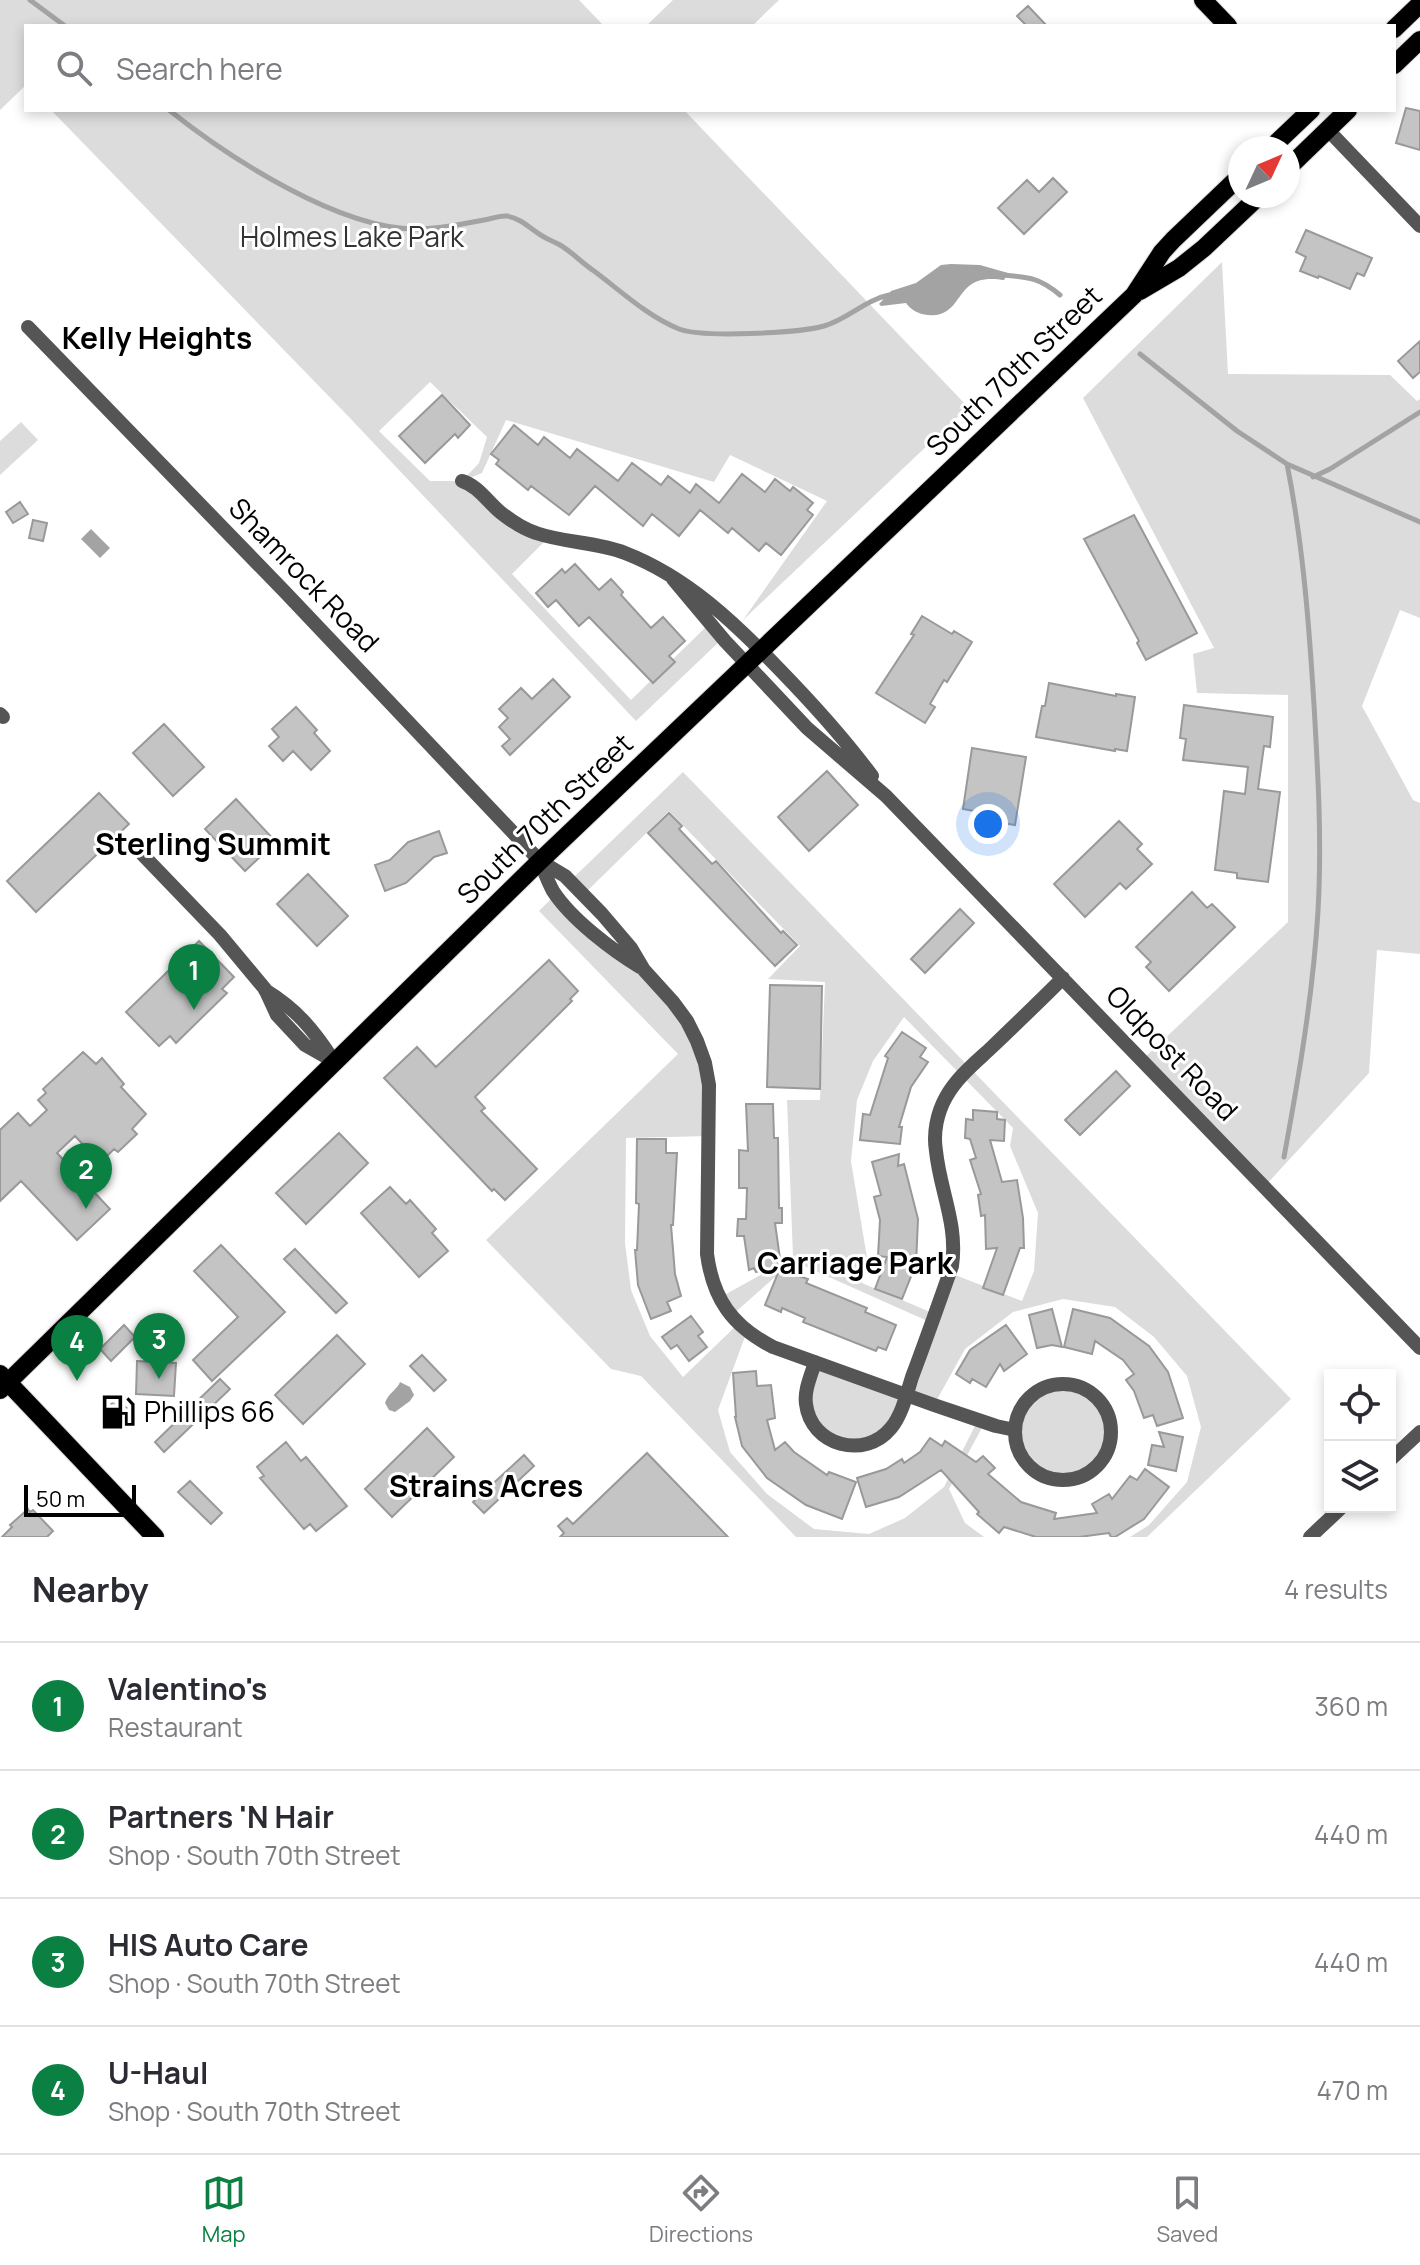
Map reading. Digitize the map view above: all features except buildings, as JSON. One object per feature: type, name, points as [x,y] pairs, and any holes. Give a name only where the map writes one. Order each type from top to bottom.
[{"type":"main road","points":[[1203,0],[1226,24]]},
{"type":"main road","points":[[1396,27],[1420,4]]},
{"type":"main road","points":[[1396,63],[1420,40]]},
{"type":"main road","points":[[1283,136],[1308,112]]},
{"type":"main road","points":[[1312,112],[1328,130]]},
{"type":"main road","points":[[1300,157],[1346,112]]},
{"type":"main road","name":"South 70th Street","points":[[1134,295],[1162,252],[1228,187]]},
{"type":"main road","name":"South 70th Street","points":[[3,1382],[540,861],[1134,295],[1179,268],[1246,208]]},
{"type":"main road","points":[[3,1382],[155,1537]]},
{"type":"street","points":[[1328,130],[1420,226]]},
{"type":"street","name":"Shamrock Road","points":[[28,327],[296,603],[540,861],[552,889],[560,899],[599,939],[644,970],[687,1021],[705,1063],[709,1085],[707,1254],[715,1290],[738,1324],[756,1338],[815,1362],[1015,1430]]},
{"type":"street","name":"Oldpost Road","points":[[462,481],[475,488],[517,524],[536,533],[616,550],[643,561],[700,594],[761,651],[831,725],[886,796]]},
{"type":"street","name":"Oldpost Road","points":[[673,579],[747,665],[807,728],[886,796],[1420,1348]]},
{"type":"street","points":[[143,855],[210,924],[265,989],[277,1015],[305,1045],[335,1062]]},
{"type":"street","points":[[815,1362],[806,1391],[806,1405],[818,1431],[838,1444],[852,1446],[867,1445],[880,1439],[896,1421],[952,1266],[954,1231],[935,1148],[935,1129],[940,1111],[955,1083],[1063,978]]},
{"type":"street","points":[[1067,1384],[1082,1387],[1105,1408],[1111,1422],[1112,1438],[1107,1454],[1098,1467],[1084,1477],[1068,1481],[1036,1473],[1024,1461],[1017,1446],[1015,1430],[1018,1415],[1026,1401],[1037,1391],[1052,1385],[1067,1384]]},
{"type":"street","points":[[1396,1454],[1420,1432]]},
{"type":"street","points":[[1310,1537],[1336,1513]]},
{"type":"green space","points":[[0,0],[579,0],[602,24],[24,24],[24,87],[0,110]]},
{"type":"green space","points":[[673,0],[779,0],[754,24],[648,24]]},
{"type":"green space","name":"Holmes Lake Park","points":[[53,112],[686,112],[968,407],[743,620],[827,501],[730,455],[714,482],[506,420],[482,473],[463,481],[486,499],[550,536],[512,574],[631,700],[710,623],[723,638],[636,721],[348,416]],"holes":[[[430,382],[487,437],[479,463],[462,481],[430,481],[379,431]]]},
{"type":"green space","points":[[1222,262],[1228,374],[1390,375],[1417,401],[1420,399],[1420,618],[1400,610],[1362,706],[1413,800],[1420,803],[1420,954],[1377,950],[1369,1073],[1264,1187],[1142,1060],[1288,922],[1288,695],[1197,693],[1193,654],[1214,648],[1083,398]]},
{"type":"green space","points":[[21,422],[38,440],[0,475],[0,441]]},
{"type":"green space","points":[[683,772],[1291,1399],[1147,1537],[1130,1537],[1149,1525],[1187,1482],[1201,1427],[1187,1376],[1154,1337],[1115,1307],[1063,1299],[1013,1312],[965,1349],[934,1405],[906,1395],[932,1323],[793,1261],[731,1316],[719,1298],[793,1257],[787,1100],[820,1100],[825,982],[768,979],[800,946],[669,811],[584,894],[570,881]],"holes":[[[904,1017],[1013,1128],[1010,1146],[1038,1213],[1034,1271],[1022,1301],[950,1273],[935,1314],[862,1283],[867,1258],[851,1161],[857,1100],[873,1061]]]},
{"type":"green space","points":[[556,894],[644,970],[697,1041],[709,1136],[626,1138],[625,1243],[631,1290],[650,1336],[683,1377],[738,1324],[747,1331],[718,1410],[730,1452],[767,1494],[814,1529],[869,1534],[905,1518],[944,1487],[978,1420],[985,1422],[949,1489],[965,1523],[984,1537],[796,1537],[641,1376],[611,1369],[486,1240],[678,1054],[539,911]]},
{"type":"green space","points":[[815,1362],[906,1395],[896,1421],[852,1446],[810,1419]]},
{"type":"green space","points":[[1063,1384],[1081,1387],[1097,1398],[1108,1414],[1111,1432],[1108,1450],[1097,1466],[1081,1477],[1063,1480],[1045,1477],[1029,1466],[1018,1450],[1015,1432],[1018,1414],[1029,1398],[1045,1387]]},
{"type":"shaded area","points":[[941,265],[980,265],[1008,273],[1004,280],[985,279],[971,285],[951,307],[938,315],[918,313],[906,303],[879,304],[891,291],[916,283]]},
{"type":"shaded area","points":[[91,529],[110,548],[100,558],[81,539]]},
{"type":"shaded area","points":[[400,1382],[410,1387],[414,1395],[395,1412],[389,1410],[385,1403]]},
{"type":"waterway","points":[[30,0],[62,24]]},
{"type":"waterway","points":[[172,112],[222,149],[286,188],[354,217],[387,226],[417,229],[502,216],[518,220],[564,248],[645,310],[679,329],[728,334],[812,329],[833,323],[889,295]]},
{"type":"waterway","points":[[1003,275],[1034,279],[1060,295]]},
{"type":"waterway","points":[[1140,354],[1237,431],[1287,464],[1420,522]]},
{"type":"waterway","points":[[1313,477],[1420,412]]},
{"type":"waterway","points":[[1284,1157],[1309,1004],[1320,859],[1317,756],[1307,614],[1287,464]]},
{"type":"place","name":"Valentino's","points":[[194,1010]]},
{"type":"place","name":"Partners 'N Hair","points":[[86,1209]]},
{"type":"place","name":"HIS Auto Care","points":[[159,1379]]},
{"type":"place","name":"U-Haul","points":[[77,1381]]},
{"type":"place","name":"Phillips 66","points":[[118,1412]]},
{"type":"district","name":"Kelly Heights","points":[[157,339]]},
{"type":"district","name":"Sterling Summit","points":[[213,845]]},
{"type":"district","name":"Carriage Park","points":[[855,1264]]},
{"type":"district","name":"Strains Acres","points":[[486,1487]]}]
